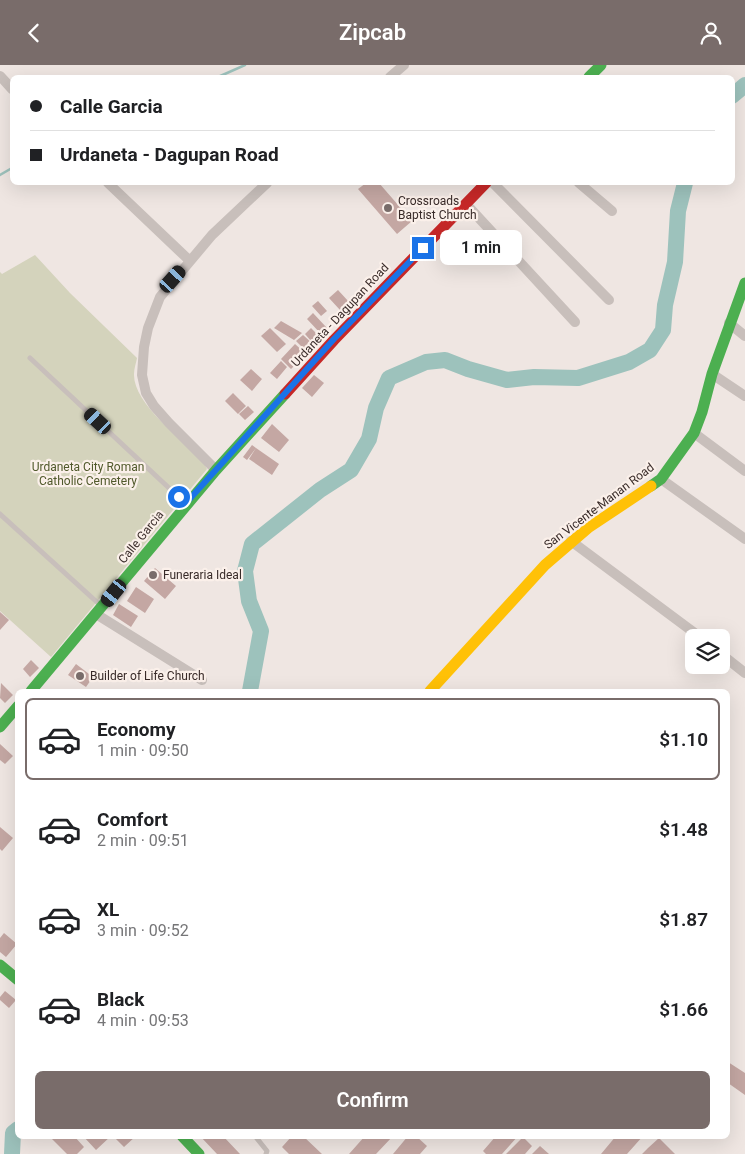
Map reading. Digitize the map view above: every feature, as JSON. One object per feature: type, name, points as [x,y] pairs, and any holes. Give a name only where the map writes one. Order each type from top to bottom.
[{"type":"main road","points":[[591,75],[601,65]]},
{"type":"main road","name":"Urdaneta - Dagupan Road","points":[[216,470],[334,339],[484,185]]},
{"type":"main road","name":"San Vicente-Manan Road","points":[[432,689],[511,600],[571,541],[661,479],[694,433],[729,323],[745,283]]},
{"type":"main road","name":"Calle Garcia","points":[[35,689],[186,503],[216,470]]},
{"type":"main road","points":[[0,727],[15,710]]},
{"type":"main road","points":[[2,971],[15,978]]},
{"type":"main road","points":[[185,1139],[199,1154]]},
{"type":"street","points":[[392,75],[404,65]]},
{"type":"street","points":[[0,76],[10,87]]},
{"type":"street","points":[[110,185],[190,261]]},
{"type":"street","points":[[216,470],[154,406],[146,393],[142,375],[144,347],[154,310],[160,297],[212,235],[266,185]]},
{"type":"street","points":[[496,185],[608,300]]},
{"type":"street","points":[[581,185],[612,211]]},
{"type":"street","points":[[466,204],[575,322]]},
{"type":"street","points":[[729,323],[745,336]]},
{"type":"street","points":[[712,374],[745,396]]},
{"type":"street","points":[[694,433],[745,471]]},
{"type":"street","points":[[661,479],[745,539]]},
{"type":"street","points":[[571,541],[689,629]]},
{"type":"street","points":[[99,611],[202,680]]},
{"type":"street","points":[[730,661],[745,673]]},
{"type":"lane","points":[[30,358],[186,503]]},
{"type":"lane","points":[[0,514],[99,611]]},
{"type":"lane","points":[[257,1139],[267,1151],[266,1154]]},
{"type":"green space","name":"Urdaneta City Roman Catholic Cemetery","points":[[35,255],[70,293],[137,358],[134,374],[141,397],[160,420],[201,458],[207,469],[51,657],[0,611],[0,272],[2,274]]},
{"type":"building","name":"Crossroads Baptist Church","points":[[363,185],[381,185],[412,221],[397,234],[358,189]]},
{"type":"building","points":[[450,232],[461,243],[455,249],[444,237]]},
{"type":"building","points":[[338,290],[349,302],[340,310],[329,298]]},
{"type":"building","points":[[318,301],[327,311],[321,316],[312,306]]},
{"type":"building","points":[[313,313],[327,328],[321,334],[307,319]]},
{"type":"building","points":[[281,321],[302,333],[294,340],[274,328]]},
{"type":"building","points":[[270,328],[286,344],[277,352],[261,336]]},
{"type":"building","points":[[311,328],[318,335],[311,341],[305,334]]},
{"type":"building","points":[[303,335],[313,344],[306,351],[296,341]]},
{"type":"building","points":[[295,344],[306,354],[291,369],[281,359]]},
{"type":"building","points":[[281,361],[287,367],[277,379],[270,373]]},
{"type":"building","points":[[251,369],[262,379],[252,391],[240,380]]},
{"type":"building","points":[[314,375],[324,383],[312,397],[302,388]]},
{"type":"building","points":[[233,393],[246,406],[238,414],[225,401]]},
{"type":"building","points":[[248,406],[254,412],[245,420],[239,414]]},
{"type":"building","points":[[272,424],[289,440],[279,452],[261,438]]},
{"type":"building","points":[[252,445],[256,448],[247,460],[243,457]]},
{"type":"building","points":[[256,448],[279,464],[272,475],[249,459]]},
{"type":"building","points":[[155,568],[176,586],[165,599],[144,581]]},
{"type":"building","points":[[136,587],[154,599],[145,613],[127,601]]},
{"type":"building","points":[[119,604],[138,616],[131,627],[113,615]]},
{"type":"building","points":[[0,612],[9,620],[0,630]]},
{"type":"building","points":[[31,660],[39,668],[30,677],[23,669]]},
{"type":"building","name":"Builder of Life Church","points":[[76,664],[93,677],[86,687],[68,675]]},
{"type":"building","points":[[1,683],[13,695],[5,703],[0,698]]},
{"type":"building","points":[[0,744],[13,756],[5,764],[0,760]]},
{"type":"building","points":[[0,827],[13,838],[2,851],[0,849]]},
{"type":"building","points":[[4,933],[15,942],[15,946],[6,957],[0,952],[0,938]]},
{"type":"building","points":[[5,991],[15,1001],[9,1008],[0,1000]]},
{"type":"building","points":[[730,1063],[745,1073],[745,1095],[730,1084]]},
{"type":"building","points":[[52,1139],[77,1139],[84,1147],[77,1154],[67,1154]]},
{"type":"building","points":[[86,1139],[108,1139],[96,1150]]},
{"type":"building","points":[[116,1139],[133,1139],[124,1147]]},
{"type":"building","points":[[203,1139],[226,1139],[240,1154],[217,1154]]},
{"type":"building","points":[[289,1139],[306,1139],[322,1154],[289,1154],[282,1147]]},
{"type":"building","points":[[362,1139],[390,1139],[376,1154],[349,1154]]},
{"type":"building","points":[[406,1139],[419,1139],[427,1146],[420,1154],[393,1154]]},
{"type":"building","points":[[493,1139],[515,1139],[502,1154],[486,1154],[483,1151]]},
{"type":"building","points":[[521,1139],[525,1139],[532,1146],[525,1154],[506,1154]]},
{"type":"building","points":[[614,1139],[640,1139],[627,1154],[601,1154]]},
{"type":"building","points":[[660,1139],[675,1154],[642,1154]]},
{"type":"building","points":[[540,1146],[549,1154],[532,1154]]},
{"type":"waterway","points":[[222,75],[245,65]]},
{"type":"waterway","points":[[735,93],[745,85]]},
{"type":"waterway","points":[[0,175],[10,169]]},
{"type":"waterway","points":[[250,689],[261,631],[249,601],[245,571],[252,544],[320,490],[351,470],[369,439],[376,408],[389,378],[426,362],[445,360],[468,369],[507,380],[534,377],[578,378],[629,362],[650,350],[663,330],[665,305],[675,262],[678,211],[684,185]]},
{"type":"waterway","points":[[12,1154],[13,1133],[15,1131]]},
{"type":"traffic: fast","points":[[591,75],[601,65]]},
{"type":"traffic: fast","points":[[651,486],[661,479],[694,433],[702,412],[712,374],[745,283]]},
{"type":"traffic: fast","points":[[33,689],[216,470],[285,394]]},
{"type":"traffic: fast","points":[[0,727],[15,710]]},
{"type":"traffic: fast","points":[[0,965],[15,978]]},
{"type":"traffic: fast","points":[[185,1139],[199,1154]]},
{"type":"traffic: slow","points":[[432,689],[545,565],[588,528],[651,486]]},
{"type":"traffic: jam","points":[[285,394],[334,340],[484,185]]},
{"type":"place","name":"Crossroads Baptist Church","points":[[388,208]]},
{"type":"place","name":"Funeraria Ideal","points":[[153,575]]},
{"type":"place","name":"Builder of Life Church","points":[[80,676]]},
{"type":"route","points":[[179,497],[186,503],[334,339],[423,248]]}]
